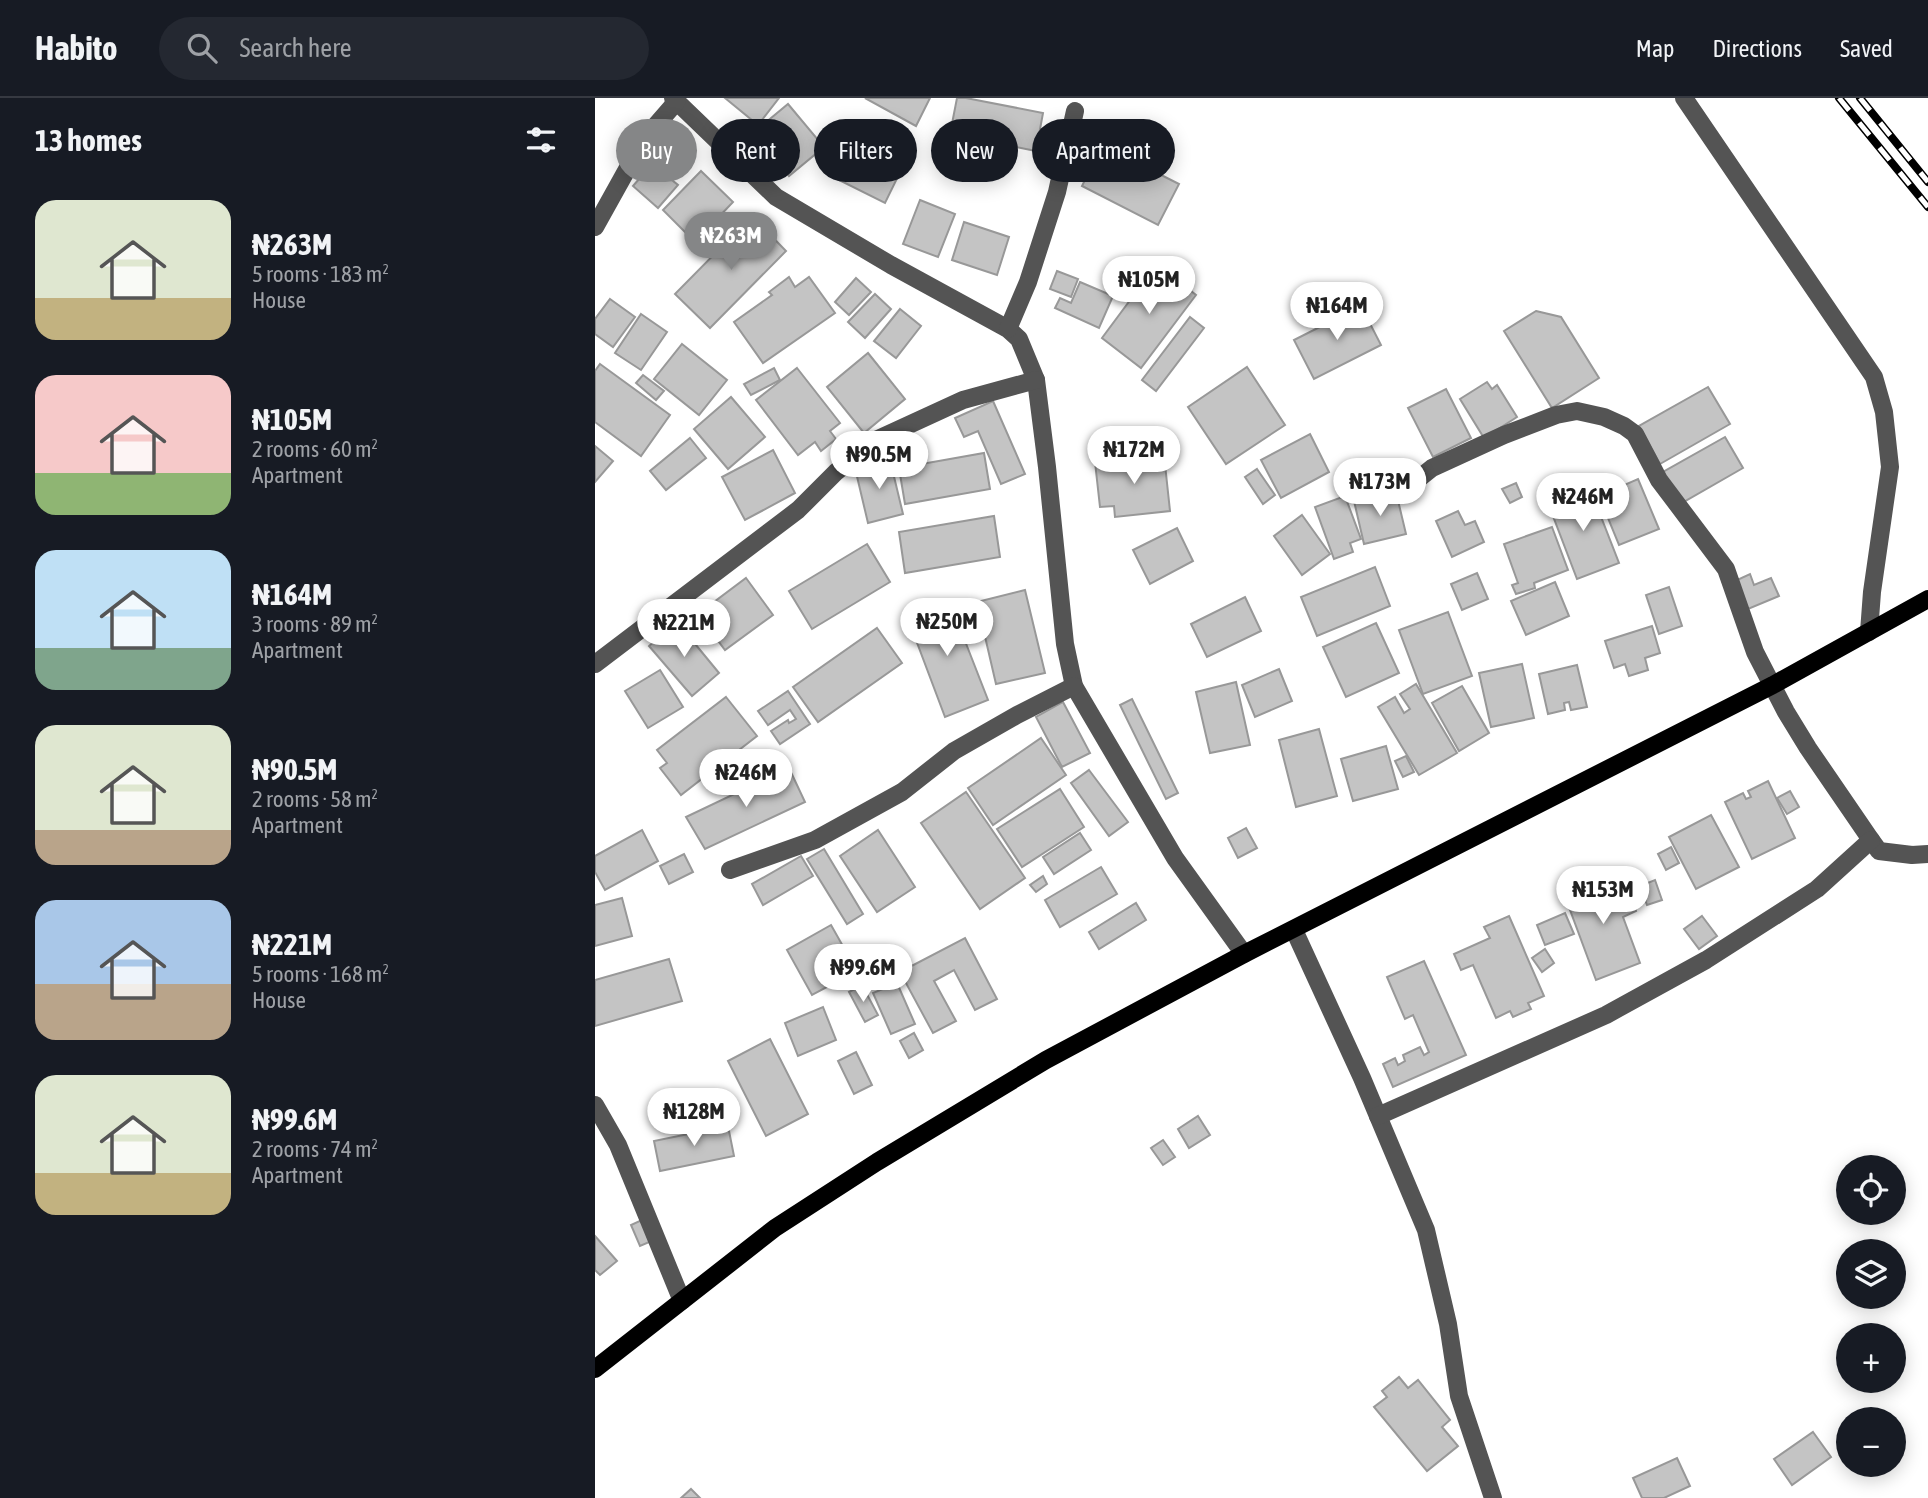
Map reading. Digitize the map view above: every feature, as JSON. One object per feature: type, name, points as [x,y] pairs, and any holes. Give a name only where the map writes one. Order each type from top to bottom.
[{"type":"main road","points":[[595,1369],[775,1228],[877,1161],[1046,1060],[1244,954],[1773,685],[1928,600]]},
{"type":"street","points":[[1684,98],[1874,377],[1884,412],[1890,467],[1869,632]]},
{"type":"street","points":[[595,227],[644,138],[675,100],[776,197],[891,265],[1008,329],[1019,339],[1036,380],[1065,644],[1074,686],[1174,858],[1244,954]]},
{"type":"street","points":[[1008,329],[1028,282],[1057,192],[1075,111]]},
{"type":"street","points":[[595,664],[798,510],[836,472],[876,440],[963,400],[1036,380]]},
{"type":"street","points":[[1405,493],[1432,468],[1556,415],[1577,411],[1604,417],[1624,426],[1635,434],[1659,480],[1726,569],[1755,652],[1786,712],[1871,840],[1879,851],[1928,854]]},
{"type":"street","points":[[730,870],[815,840],[902,792],[954,751],[1074,686]]},
{"type":"street","points":[[1378,1116],[1606,1016],[1706,960],[1817,889],[1871,840]]},
{"type":"street","points":[[1294,930],[1426,1230],[1448,1324],[1459,1396],[1493,1498]]},
{"type":"street","points":[[595,1105],[618,1145],[682,1301]]},
{"type":"building","points":[[725,98],[779,98],[763,119],[751,119]]},
{"type":"building","points":[[865,98],[930,98],[917,124],[917,119],[903,119]]},
{"type":"building","points":[[957,98],[1043,113],[1042,119],[1032,119],[1032,150],[1018,147],[1018,119],[953,119]]},
{"type":"building","points":[[788,104],[814,135],[814,155],[800,167],[800,119],[770,119]]},
{"type":"building","points":[[701,171],[733,202],[695,242],[663,210],[690,182],[697,182],[697,175]]},
{"type":"building","points":[[636,182],[674,182],[678,185],[658,208],[633,186]]},
{"type":"building","points":[[843,182],[895,182],[885,203]]},
{"type":"building","points":[[1084,182],[1179,184],[1158,225],[1082,186]]},
{"type":"building","points":[[920,200],[955,214],[938,257],[903,244]]},
{"type":"building","points":[[752,216],[786,251],[710,328],[675,294]]},
{"type":"building","points":[[964,222],[1009,237],[997,275],[952,260]]},
{"type":"building","points":[[1157,264],[1196,295],[1141,368],[1102,338]]},
{"type":"building","points":[[1057,271],[1078,279],[1071,297],[1050,289]]},
{"type":"building","points":[[789,277],[795,287],[809,277],[835,313],[763,363],[734,322],[772,295],[769,292]]},
{"type":"building","points":[[856,278],[871,292],[849,315],[835,302]]},
{"type":"building","points":[[1080,282],[1113,296],[1099,328],[1055,308],[1060,298],[1071,303]]},
{"type":"building","points":[[875,294],[891,309],[865,338],[848,322]]},
{"type":"building","points":[[610,299],[635,317],[613,347],[595,334],[595,319]]},
{"type":"building","points":[[1361,306],[1381,345],[1314,379],[1294,340]]},
{"type":"building","points":[[900,309],[921,326],[896,358],[874,341]]},
{"type":"building","points":[[1536,311],[1561,317],[1599,378],[1552,408],[1504,331]]},
{"type":"building","points":[[641,314],[667,332],[641,370],[615,353]]},
{"type":"building","points":[[1190,317],[1204,328],[1156,391],[1142,380]]},
{"type":"building","points":[[682,344],[727,380],[699,415],[654,379]]},
{"type":"building","points":[[868,353],[905,399],[864,433],[827,387]]},
{"type":"building","points":[[600,364],[670,415],[641,456],[595,422],[595,371]]},
{"type":"building","points":[[1247,367],[1285,425],[1226,464],[1188,407]]},
{"type":"building","points":[[774,368],[780,380],[751,395],[744,384]]},
{"type":"building","points":[[797,368],[840,423],[830,431],[836,439],[821,451],[815,442],[798,455],[756,400]]},
{"type":"building","points":[[643,375],[664,391],[656,400],[636,383]]},
{"type":"building","points":[[1487,382],[1492,389],[1497,385],[1517,417],[1484,438],[1460,399]]},
{"type":"building","points":[[1708,387],[1730,424],[1660,464],[1639,426]]},
{"type":"building","points":[[1446,389],[1471,438],[1433,457],[1408,408]]},
{"type":"building","points":[[731,397],[765,437],[728,469],[694,429]]},
{"type":"building","points":[[993,401],[1025,474],[1001,484],[978,431],[964,437],[955,418]]},
{"type":"building","points":[[1310,434],[1329,472],[1281,498],[1261,460]]},
{"type":"building","points":[[1725,437],[1743,468],[1680,504],[1663,472]]},
{"type":"building","points":[[690,438],[706,458],[666,490],[650,471]]},
{"type":"building","points":[[595,446],[613,461],[595,482]]},
{"type":"building","points":[[773,450],[795,493],[745,520],[722,477]]},
{"type":"building","points":[[984,453],[990,489],[905,504],[899,468]]},
{"type":"building","points":[[1164,455],[1170,511],[1115,517],[1114,506],[1100,507],[1095,462]]},
{"type":"building","points":[[890,460],[903,514],[868,523],[855,468]]},
{"type":"building","points":[[1257,469],[1275,495],[1263,504],[1245,477]]},
{"type":"building","points":[[1638,479],[1659,529],[1619,545],[1599,496]]},
{"type":"building","points":[[1516,483],[1522,497],[1510,503],[1502,489]]},
{"type":"building","points":[[1589,486],[1619,563],[1577,579],[1548,503]]},
{"type":"building","points":[[1396,492],[1406,534],[1364,544],[1354,501]]},
{"type":"building","points":[[1345,496],[1361,539],[1350,543],[1353,552],[1334,559],[1315,507]]},
{"type":"building","points":[[1458,511],[1465,525],[1475,521],[1484,542],[1452,557],[1436,521]]},
{"type":"building","points":[[1302,515],[1330,554],[1302,575],[1274,536]]},
{"type":"building","points":[[994,516],[1000,557],[905,573],[899,532]]},
{"type":"building","points":[[1552,527],[1568,570],[1534,583],[1535,588],[1516,594],[1512,585],[1518,583],[1504,544]]},
{"type":"building","points":[[1177,528],[1193,561],[1150,584],[1133,550]]},
{"type":"building","points":[[867,544],[890,582],[812,629],[789,591]]},
{"type":"building","points":[[1375,567],[1390,606],[1317,636],[1301,597]]},
{"type":"building","points":[[1477,573],[1488,599],[1462,610],[1451,584]]},
{"type":"building","points":[[1750,574],[1754,585],[1771,578],[1779,596],[1748,609],[1735,581]]},
{"type":"building","points":[[746,578],[773,615],[725,650],[698,614]]},
{"type":"building","points":[[1555,582],[1569,616],[1526,635],[1511,601]]},
{"type":"building","points":[[1669,587],[1682,626],[1659,634],[1646,595]]},
{"type":"building","points":[[1025,590],[1045,673],[996,684],[977,602]]},
{"type":"building","points":[[1245,597],[1261,631],[1207,657],[1191,624]]},
{"type":"building","points":[[949,600],[988,700],[945,717],[907,616]]},
{"type":"building","points":[[1448,612],[1472,676],[1423,694],[1399,630]]},
{"type":"building","points":[[677,622],[719,673],[692,696],[649,646]]},
{"type":"building","points":[[1376,623],[1399,673],[1346,697],[1323,647]]},
{"type":"building","points":[[1652,626],[1660,653],[1645,658],[1648,670],[1629,676],[1625,664],[1614,668],[1605,641]]},
{"type":"building","points":[[877,628],[902,663],[818,722],[793,687]]},
{"type":"building","points":[[1522,664],[1534,718],[1491,727],[1479,673]]},
{"type":"building","points":[[1577,665],[1587,707],[1571,710],[1569,702],[1564,703],[1565,710],[1548,714],[1539,674]]},
{"type":"building","points":[[1279,669],[1292,701],[1255,717],[1242,685]]},
{"type":"building","points":[[660,670],[683,707],[648,728],[625,691]]},
{"type":"building","points":[[1236,682],[1250,745],[1210,753],[1196,692]]},
{"type":"building","points":[[1416,684],[1457,753],[1419,775],[1378,707],[1395,697],[1404,713],[1410,709],[1400,694]]},
{"type":"building","points":[[1462,686],[1489,733],[1459,751],[1432,703]]},
{"type":"building","points":[[788,691],[810,724],[780,744],[771,731],[788,720],[789,723],[796,719],[790,710],[768,725],[758,711]]},
{"type":"building","points":[[726,697],[757,736],[681,795],[660,768],[667,763],[657,750]]},
{"type":"building","points":[[1132,699],[1178,793],[1166,799],[1120,705]]},
{"type":"building","points":[[1063,702],[1090,753],[1062,767],[1036,717]]},
{"type":"building","points":[[1319,729],[1337,796],[1296,807],[1279,740]]},
{"type":"building","points":[[1041,738],[1066,775],[993,825],[968,788]]},
{"type":"building","points":[[1386,746],[1398,789],[1353,801],[1341,759]]},
{"type":"building","points":[[1406,756],[1414,772],[1403,777],[1395,761]]},
{"type":"building","points":[[789,768],[805,802],[705,849],[686,817]]},
{"type":"building","points":[[1089,770],[1128,822],[1109,836],[1071,783]]},
{"type":"building","points":[[1768,781],[1795,838],[1752,859],[1725,802],[1743,793],[1746,799],[1751,797],[1748,791]]},
{"type":"building","points":[[1060,789],[1084,827],[1022,867],[997,829]]},
{"type":"building","points":[[1790,791],[1799,807],[1787,814],[1777,798]]},
{"type":"building","points":[[966,792],[1025,878],[980,909],[921,823]]},
{"type":"building","points":[[1711,815],[1739,867],[1696,889],[1669,837]]},
{"type":"building","points":[[1246,828],[1257,848],[1238,858],[1228,838]]},
{"type":"building","points":[[642,830],[658,861],[605,890],[595,872],[595,856]]},
{"type":"building","points":[[878,830],[915,887],[877,912],[840,856]]},
{"type":"building","points":[[1080,833],[1091,850],[1054,874],[1043,857]]},
{"type":"building","points":[[1671,847],[1679,863],[1666,870],[1658,854]]},
{"type":"building","points":[[824,849],[863,914],[847,924],[807,859]]},
{"type":"building","points":[[684,854],[693,872],[669,884],[660,866]]},
{"type":"building","points":[[801,856],[813,876],[763,905],[752,884]]},
{"type":"building","points":[[1101,867],[1117,894],[1060,927],[1045,900]]},
{"type":"building","points":[[1607,875],[1616,898],[1629,892],[1636,911],[1623,917],[1640,963],[1596,980],[1563,891]]},
{"type":"building","points":[[1043,876],[1047,884],[1036,892],[1030,885]]},
{"type":"building","points":[[1655,880],[1662,900],[1647,905],[1640,886]]},
{"type":"building","points":[[622,898],[632,936],[595,946],[595,905]]},
{"type":"building","points":[[1136,903],[1146,920],[1099,949],[1089,932]]},
{"type":"building","points":[[1565,913],[1574,934],[1545,945],[1537,925]]},
{"type":"building","points":[[1509,916],[1544,996],[1528,1003],[1531,1009],[1513,1017],[1510,1011],[1496,1018],[1473,965],[1461,970],[1454,954],[1490,938],[1484,927]]},
{"type":"building","points":[[1702,916],[1717,936],[1699,949],[1684,929]]},
{"type":"building","points":[[831,925],[857,971],[812,995],[787,950]]},
{"type":"building","points":[[965,938],[997,999],[975,1010],[954,970],[934,981],[956,1021],[933,1033],[900,972]]},
{"type":"building","points":[[1545,949],[1554,963],[1542,972],[1532,958]]},
{"type":"building","points":[[669,959],[682,1001],[595,1026],[595,980]]},
{"type":"building","points":[[1424,961],[1466,1055],[1393,1087],[1383,1064],[1395,1058],[1398,1065],[1405,1061],[1403,1055],[1420,1047],[1424,1055],[1429,1052],[1413,1015],[1405,1019],[1387,977]]},
{"type":"building","points":[[897,983],[915,1024],[891,1034],[873,993]]},
{"type":"building","points":[[862,985],[878,1015],[865,1022],[849,992]]},
{"type":"building","points":[[823,1007],[836,1040],[798,1056],[785,1023]]},
{"type":"building","points":[[914,1033],[923,1050],[909,1058],[900,1041]]},
{"type":"building","points":[[770,1039],[808,1114],[766,1136],[728,1061]]},
{"type":"building","points":[[856,1052],[872,1085],[854,1094],[838,1061]]},
{"type":"building","points":[[1198,1116],[1210,1135],[1189,1148],[1178,1129]]},
{"type":"building","points":[[728,1126],[734,1156],[660,1171],[654,1141]]},
{"type":"building","points":[[1163,1140],[1175,1157],[1163,1165],[1151,1148]]},
{"type":"building","points":[[644,1219],[654,1240],[640,1246],[631,1225]]},
{"type":"building","points":[[595,1236],[617,1261],[600,1275],[595,1270]]},
{"type":"building","points":[[1399,1377],[1408,1388],[1418,1380],[1450,1420],[1442,1427],[1458,1446],[1427,1471],[1374,1407],[1387,1397],[1382,1391]]},
{"type":"building","points":[[1813,1432],[1831,1457],[1792,1485],[1774,1459]]},
{"type":"building","points":[[1677,1458],[1690,1486],[1664,1498],[1642,1498],[1633,1478]]},
{"type":"building","points":[[691,1489],[700,1498],[681,1498]]},
{"type":"railway","points":[[1839,98],[1928,207]]},
{"type":"railway","points":[[1860,98],[1928,182]]}]
